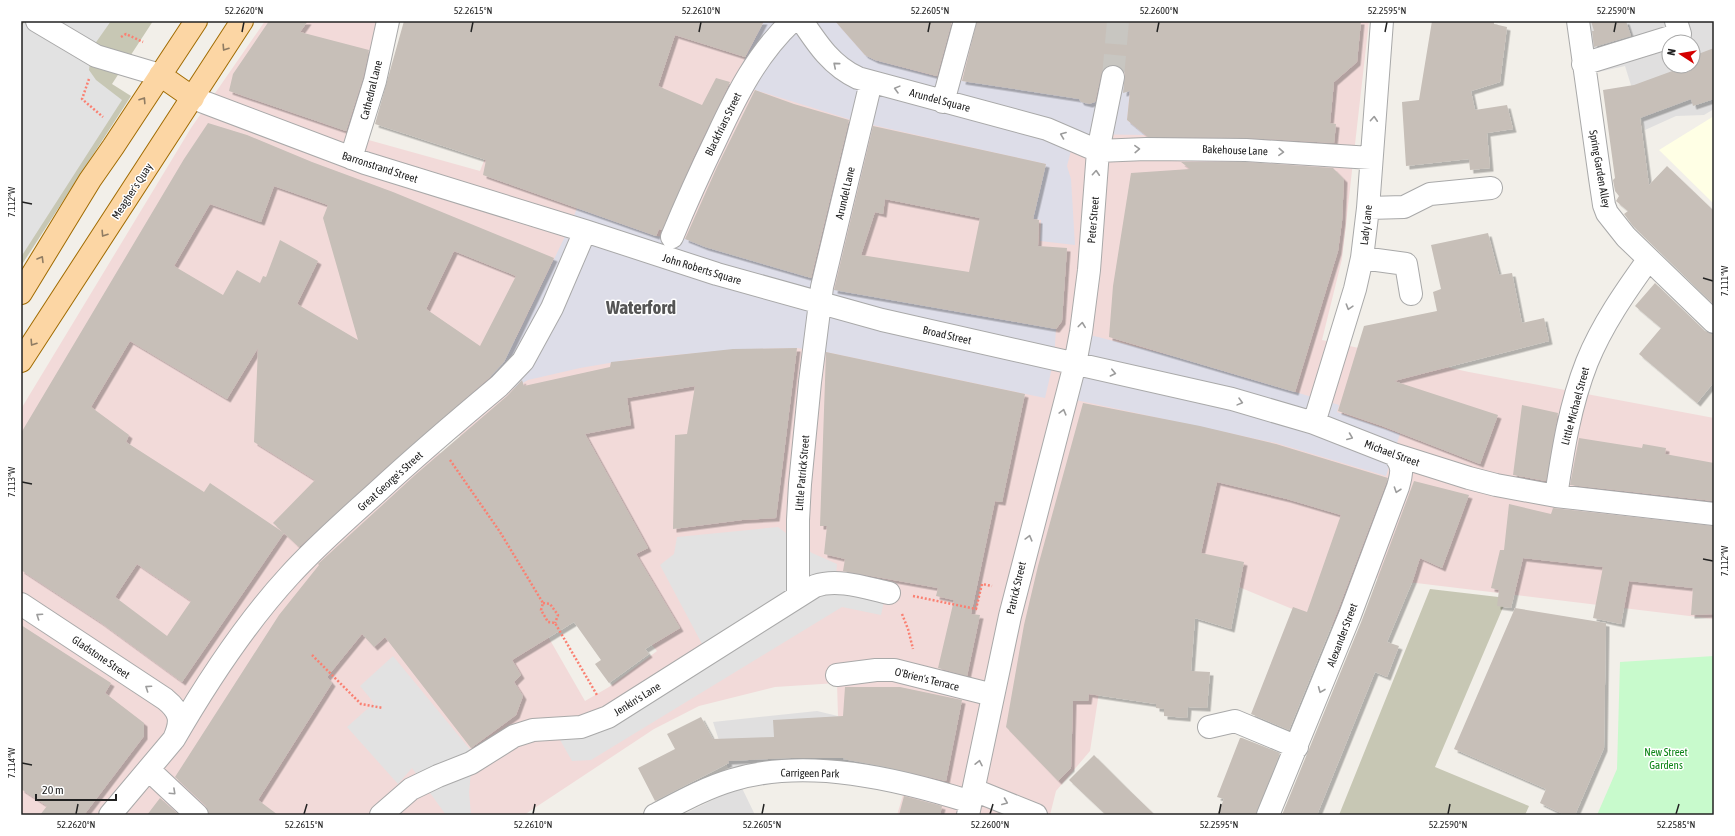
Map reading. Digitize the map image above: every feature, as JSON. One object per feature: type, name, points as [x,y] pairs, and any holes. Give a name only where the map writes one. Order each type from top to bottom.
[{"type":"main road","points":[[21,293],[90,180],[196,21]]},
{"type":"main road","name":"Meagher's Quay","points":[[21,361],[242,21]]},
{"type":"main road","points":[[160,74],[193,98]]},
{"type":"street","points":[[37,21],[96,56],[160,74]]},
{"type":"street","name":"Cathedral Lane","points":[[352,158],[375,81],[388,21]]},
{"type":"street","name":"Blackfriars Street","points":[[672,237],[706,159],[741,88],[761,56],[792,21]]},
{"type":"street","name":"Arundel Square","points":[[802,21],[820,48],[833,63],[849,74],[871,82],[1047,129],[1098,151]]},
{"type":"street","points":[[943,102],[964,21]]},
{"type":"street","name":"Lady Lane","points":[[1314,423],[1355,289],[1362,258],[1368,208],[1382,21]]},
{"type":"street","name":"Spring Garden Alley","points":[[1578,21],[1604,206],[1618,228],[1648,260],[1714,322]]},
{"type":"street","points":[[1584,64],[1680,34],[1676,21]]},
{"type":"street","name":"Peter Street","points":[[1075,364],[1089,270],[1098,151],[1113,77]]},
{"type":"street","name":"Arundel Lane","points":[[814,351],[822,287],[871,82]]},
{"type":"street","name":"Barronstrand Street","points":[[193,98],[352,158],[578,228]]},
{"type":"street","name":"Bakehouse Lane","points":[[1098,151],[1146,149],[1246,150],[1371,158]]},
{"type":"street","points":[[1368,208],[1404,207],[1430,194],[1491,188]]},
{"type":"street","name":"John Roberts Square","points":[[578,228],[717,274],[820,303]]},
{"type":"street","name":"Great George's Street","points":[[110,815],[174,739],[196,702],[236,643],[257,614],[288,578],[340,524],[499,386],[522,361],[552,308],[578,228]]},
{"type":"street","points":[[1362,258],[1406,264],[1411,294]]},
{"type":"street","name":"Little Michael Street","points":[[1556,496],[1570,419],[1580,380],[1598,340],[1623,295],[1648,260]]},
{"type":"street","name":"Broad Street","points":[[820,303],[882,320],[1075,364]]},
{"type":"street","name":"Little Patrick Street","points":[[798,595],[798,520],[814,351]]},
{"type":"street","name":"Michael Street","points":[[1075,364],[1232,399],[1314,423],[1393,454],[1469,478],[1522,491],[1714,514]]},
{"type":"street","name":"Patrick Street","points":[[971,802],[1016,591],[1075,364]]},
{"type":"street","name":"Alexander Street","points":[[1268,815],[1350,614],[1398,487],[1402,469],[1398,460],[1393,454]]},
{"type":"street","name":"Jenkin's Lane","points":[[381,815],[411,789],[471,762],[514,736],[533,730],[581,727],[608,717],[706,656],[798,595],[815,586],[832,583],[889,593]]},
{"type":"street","name":"Gladstone Street","points":[[21,604],[165,699],[178,712],[179,724],[174,739]]},
{"type":"street","name":"O'Brien's Terrace","points":[[837,675],[884,670],[918,676],[993,695]]},
{"type":"street","points":[[1209,727],[1235,721],[1296,747]]},
{"type":"street","points":[[149,770],[197,815]]},
{"type":"street","name":"Carrigeen Park","points":[[655,815],[703,791],[734,779],[766,773],[791,772],[831,772],[893,781],[971,802],[1036,815]]},
{"type":"path","points":[[96,56],[82,99],[105,119]]},
{"type":"path","points":[[449,458],[500,532],[543,603],[541,610],[548,622],[555,623]]},
{"type":"path","points":[[889,593],[905,594],[976,609],[982,584],[1016,591]]},
{"type":"path","points":[[889,593],[896,603],[908,629],[918,676]]},
{"type":"path","points":[[543,603],[550,604],[558,615],[555,623]]},
{"type":"path","points":[[555,623],[595,690]]},
{"type":"path","points":[[312,655],[361,704],[383,708]]},
{"type":"shaded area","points":[[21,21],[153,21],[112,84],[131,96],[21,266]]},
{"type":"shaded area","points":[[25,21],[111,21],[92,48],[89,70],[96,80],[122,100],[21,257],[21,27]]},
{"type":"shaded area","points":[[265,21],[397,21],[365,139],[480,171],[496,130],[531,21],[1369,21],[1342,259],[1322,340],[1469,372],[1714,418],[1714,619],[1358,576],[1338,628],[1239,587],[1121,549],[1090,751],[1056,791],[1050,815],[897,815],[921,736],[838,716],[837,683],[775,687],[699,706],[654,729],[524,815],[21,815],[21,409],[191,128]],"holes":[[[456,431],[482,467],[602,587],[657,651],[609,687],[585,701],[491,537],[464,485],[436,448]]]},
{"type":"shaded area","points":[[764,21],[835,21],[865,55],[875,60],[942,78],[976,83],[1069,79],[1089,104],[1097,101],[1113,77],[1131,78],[1127,120],[1145,135],[1080,134],[1074,139],[1067,166],[1071,179],[1075,245],[1040,241],[1041,220],[1033,219],[1046,164],[855,121],[752,89],[738,72]]},
{"type":"shaded area","points":[[1585,21],[1714,21],[1714,109],[1704,115],[1676,116],[1645,130],[1625,66],[1594,73]]},
{"type":"shaded area","points":[[1714,116],[1714,204],[1659,150]]},
{"type":"shaded area","points":[[577,208],[656,236],[686,239],[812,278],[822,287],[1056,329],[1054,359],[1045,398],[831,353],[797,348],[747,349],[639,358],[580,368],[528,380],[505,393],[490,376],[503,361],[518,334],[570,226]]},
{"type":"shaded area","points":[[1090,335],[1177,357],[1339,405],[1337,412],[1400,434],[1386,476],[1276,443],[1076,400]]},
{"type":"shaded area","points":[[778,527],[812,553],[837,564],[836,575],[887,588],[881,615],[842,607],[591,760],[572,761],[559,738],[710,659],[660,565],[674,554],[677,537]]},
{"type":"shaded area","points":[[1430,589],[1507,598],[1435,767],[1529,806],[1525,815],[1339,815]]},
{"type":"shaded area","points":[[393,656],[473,753],[469,792],[471,815],[446,815],[412,768],[398,784],[347,727],[374,703],[360,686]]},
{"type":"shaded area","points":[[817,711],[921,736],[908,779],[831,764],[728,768],[713,722]]},
{"type":"shaded area","points":[[741,786],[755,815],[682,815]]},
{"type":"green space","name":"New Street Gardens","points":[[1714,656],[1714,815],[1597,815],[1617,769],[1620,662]]},
{"type":"building","points":[[269,21],[308,21],[300,32],[369,50],[363,78],[346,131],[229,91],[233,74]]},
{"type":"building","points":[[404,21],[764,21],[745,57],[675,35],[658,86],[702,105],[716,78],[730,82],[694,156],[662,230],[659,229],[656,236],[483,175],[486,160],[375,124]]},
{"type":"building","points":[[835,21],[952,21],[937,76],[875,60],[865,55]]},
{"type":"building","points":[[977,21],[1361,21],[1357,62],[1334,82],[1330,123],[1336,124],[1334,143],[1247,138],[1148,137],[1127,120],[1130,91],[1123,93],[1125,73],[1121,67],[1115,65],[1109,65],[1103,69],[1095,102],[1089,104],[1081,102],[1079,99],[962,81]]},
{"type":"building","points":[[1432,21],[1494,21],[1494,24],[1507,27],[1500,82],[1471,91],[1475,110],[1507,105],[1513,129],[1487,133],[1490,168],[1470,170],[1469,159],[1406,166],[1402,102],[1419,100]]},
{"type":"building","points":[[1591,21],[1626,21],[1631,36],[1594,47],[1592,31],[1594,31]]},
{"type":"building","points":[[1714,48],[1714,99],[1693,106],[1691,99],[1640,118],[1649,185],[1667,166],[1714,211],[1714,305],[1633,226],[1624,214],[1628,211],[1616,201],[1619,196],[1615,191],[1613,180],[1615,178],[1603,90],[1634,85],[1664,74],[1701,74],[1701,53]]},
{"type":"building","points":[[755,90],[794,104],[849,120],[811,278],[705,247],[685,239],[717,167]]},
{"type":"building","points":[[208,123],[247,135],[312,162],[393,192],[554,258],[504,362],[490,377],[383,470],[299,547],[284,533],[182,682],[100,622],[21,570],[21,433],[184,159]],"holes":[[[274,186],[328,205],[323,218],[358,340],[297,304],[318,261],[280,240],[266,277],[263,276],[260,283],[237,270],[223,295],[174,266],[210,204],[261,222]],[[454,251],[516,276],[480,346],[426,309]],[[130,341],[227,399],[258,348],[254,442],[315,480],[273,523],[283,533],[210,483],[204,492],[126,442],[129,435],[91,407]],[[137,564],[191,601],[167,636],[115,597]]]},
{"type":"building","points":[[873,126],[1046,164],[1033,219],[1039,220],[1038,246],[1067,248],[1062,321],[1056,329],[834,290]],"holes":[[[885,199],[980,218],[969,272],[861,255],[875,212],[883,214]]]},
{"type":"building","points":[[1181,162],[1246,162],[1333,168],[1344,179],[1342,221],[1338,251],[1295,392],[1109,337],[1113,286],[1131,173],[1190,169]]},
{"type":"building","points":[[1488,233],[1499,275],[1512,273],[1522,323],[1544,318],[1549,341],[1394,381],[1498,415],[1480,464],[1382,426],[1338,411],[1364,326],[1437,311],[1433,292],[1441,289],[1431,245]]},
{"type":"building","points":[[1655,283],[1705,331],[1714,334],[1714,382],[1697,403],[1639,354],[1661,328],[1635,306]]},
{"type":"building","points":[[797,348],[776,518],[742,520],[673,529],[675,435],[687,434],[695,386],[627,398],[631,425],[585,434],[648,548],[636,554],[680,628],[645,649],[649,654],[609,683],[595,664],[601,660],[574,622],[512,660],[521,675],[514,682],[523,696],[516,715],[471,748],[385,637],[374,647],[362,634],[327,677],[332,683],[258,800],[278,815],[209,815],[206,806],[175,777],[279,615],[319,565],[318,564],[415,475],[507,396],[522,380],[524,386],[610,367],[611,362],[733,349]]},
{"type":"building","points":[[826,352],[1025,394],[1002,502],[995,501],[971,614],[980,615],[967,676],[938,668],[954,600],[936,596],[938,588],[843,571],[845,559],[824,554],[827,526],[820,526]]},
{"type":"building","points":[[1083,403],[1200,426],[1276,444],[1388,478],[1338,610],[1289,730],[1251,714],[1293,607],[1307,612],[1341,515],[1287,499],[1217,482],[1201,553],[1244,562],[1231,629],[1195,618],[1191,671],[1210,672],[1207,708],[1188,707],[1187,718],[1164,716],[1164,709],[1156,708],[1156,704],[1089,694],[1088,701],[1073,701],[1071,768],[1058,781],[1006,727],[1024,625],[1038,566]]},
{"type":"building","points":[[1522,405],[1558,413],[1546,481],[1513,475]]},
{"type":"building","points":[[1579,438],[1642,448],[1643,444],[1666,448],[1665,454],[1714,463],[1714,501],[1570,485]]},
{"type":"building","points":[[1414,481],[1469,495],[1442,568],[1420,558],[1413,580],[1387,642],[1399,646],[1387,677],[1375,672],[1317,815],[1282,815],[1362,620]]},
{"type":"building","points":[[1509,504],[1551,514],[1553,508],[1714,526],[1714,614],[1691,615],[1693,588],[1629,581],[1621,624],[1593,618],[1603,567],[1523,558],[1511,608],[1497,606],[1499,590],[1491,588],[1500,550],[1504,550]]},
{"type":"building","points":[[1515,608],[1606,623],[1604,748],[1575,815],[1565,815],[1540,803],[1546,789],[1454,749]]},
{"type":"building","points":[[21,625],[111,683],[105,693],[144,723],[144,736],[84,815],[40,815],[47,806],[21,789]]},
{"type":"building","points":[[845,687],[900,687],[962,700],[946,781],[843,759],[846,758],[791,758],[728,761],[729,763],[655,801],[638,768],[675,749],[667,734],[701,717],[713,739],[774,737],[773,720],[843,716]]},
{"type":"building","points":[[1240,738],[1280,753],[1256,815],[1217,815],[1224,799],[1217,797]]},
{"type":"building","points":[[1094,755],[1155,815],[1106,815],[1069,780]]},
{"type":"building","points":[[904,796],[942,806],[940,815],[899,815]]},
{"type":"building","points":[[160,798],[179,815],[147,815]]},
{"type":"tunnel","points":[[1113,77],[1118,21]]},
{"type":"district","name":"Waterford","points":[[641,307]]}]
